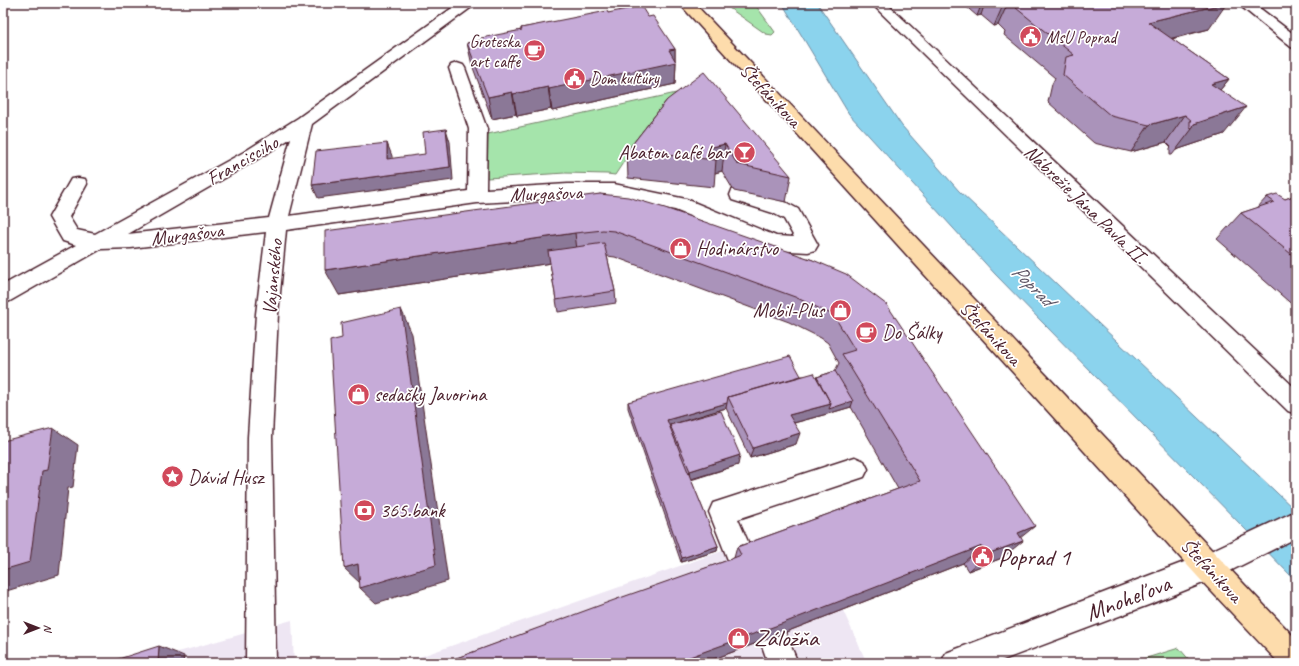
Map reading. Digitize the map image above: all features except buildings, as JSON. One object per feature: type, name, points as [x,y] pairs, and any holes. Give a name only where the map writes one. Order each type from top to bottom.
[{"type":"main road","name":"Štefánikova","points":[[685,4],[1296,660]]},
{"type":"street","name":"Francisciho","points":[[3,295],[250,156],[304,122],[468,3]]},
{"type":"street","name":"Nábrežie Jána Pavla II.","points":[[878,3],[1296,404]]},
{"type":"street","points":[[1244,3],[1296,44]]},
{"type":"street","points":[[457,68],[478,129],[477,196]]},
{"type":"street","points":[[277,224],[304,122]]},
{"type":"street","points":[[78,184],[59,217],[70,236],[96,242]]},
{"type":"street","name":"Murgašova","points":[[96,242],[131,241],[277,224],[477,196],[568,190],[614,191],[679,204],[774,243],[808,245],[791,214],[780,208],[739,195]]},
{"type":"street","name":"Vajanského","points":[[261,663],[260,437],[267,314],[277,224]]},
{"type":"street","points":[[742,560],[722,512],[855,469]]},
{"type":"street","name":"Mnoheľova","points":[[956,663],[1208,567],[1296,524]]},
{"type":"shaded area","points":[[803,523],[867,663],[402,663]]},
{"type":"shaded area","points":[[292,620],[294,663],[125,663],[182,651]]},
{"type":"green space","points":[[722,3],[754,3],[775,32],[772,35],[766,34]]},
{"type":"green space","points":[[690,90],[648,125],[615,175],[565,173],[487,178],[488,134]]},
{"type":"green space","points":[[1179,648],[1192,663],[1130,663]]},
{"type":"water","name":"Poprad","points":[[782,3],[817,3],[902,126],[959,191],[1296,511],[1296,581],[995,274],[849,114]]},
{"type":"place","name":"MsU Poprad","points":[[1031,37]]},
{"type":"place","name":"Groteska art caffe","points":[[535,51]]},
{"type":"place","name":"Dom kultúry","points":[[574,78]]},
{"type":"place","name":"Abaton café bar","points":[[745,152]]},
{"type":"place","name":"Hodinárstvo","points":[[680,248]]},
{"type":"place","name":"Mobil-Plus","points":[[840,310]]},
{"type":"place","name":"Do Šálky","points":[[867,332]]},
{"type":"place","name":"sedačky Javorina","points":[[359,394]]},
{"type":"place","name":"Dávid Husz","points":[[173,477]]},
{"type":"place","name":"365.bank","points":[[365,510]]},
{"type":"place","name":"Poprad 1","points":[[983,557]]},
{"type":"place","name":"Záložňa","points":[[738,638]]}]
